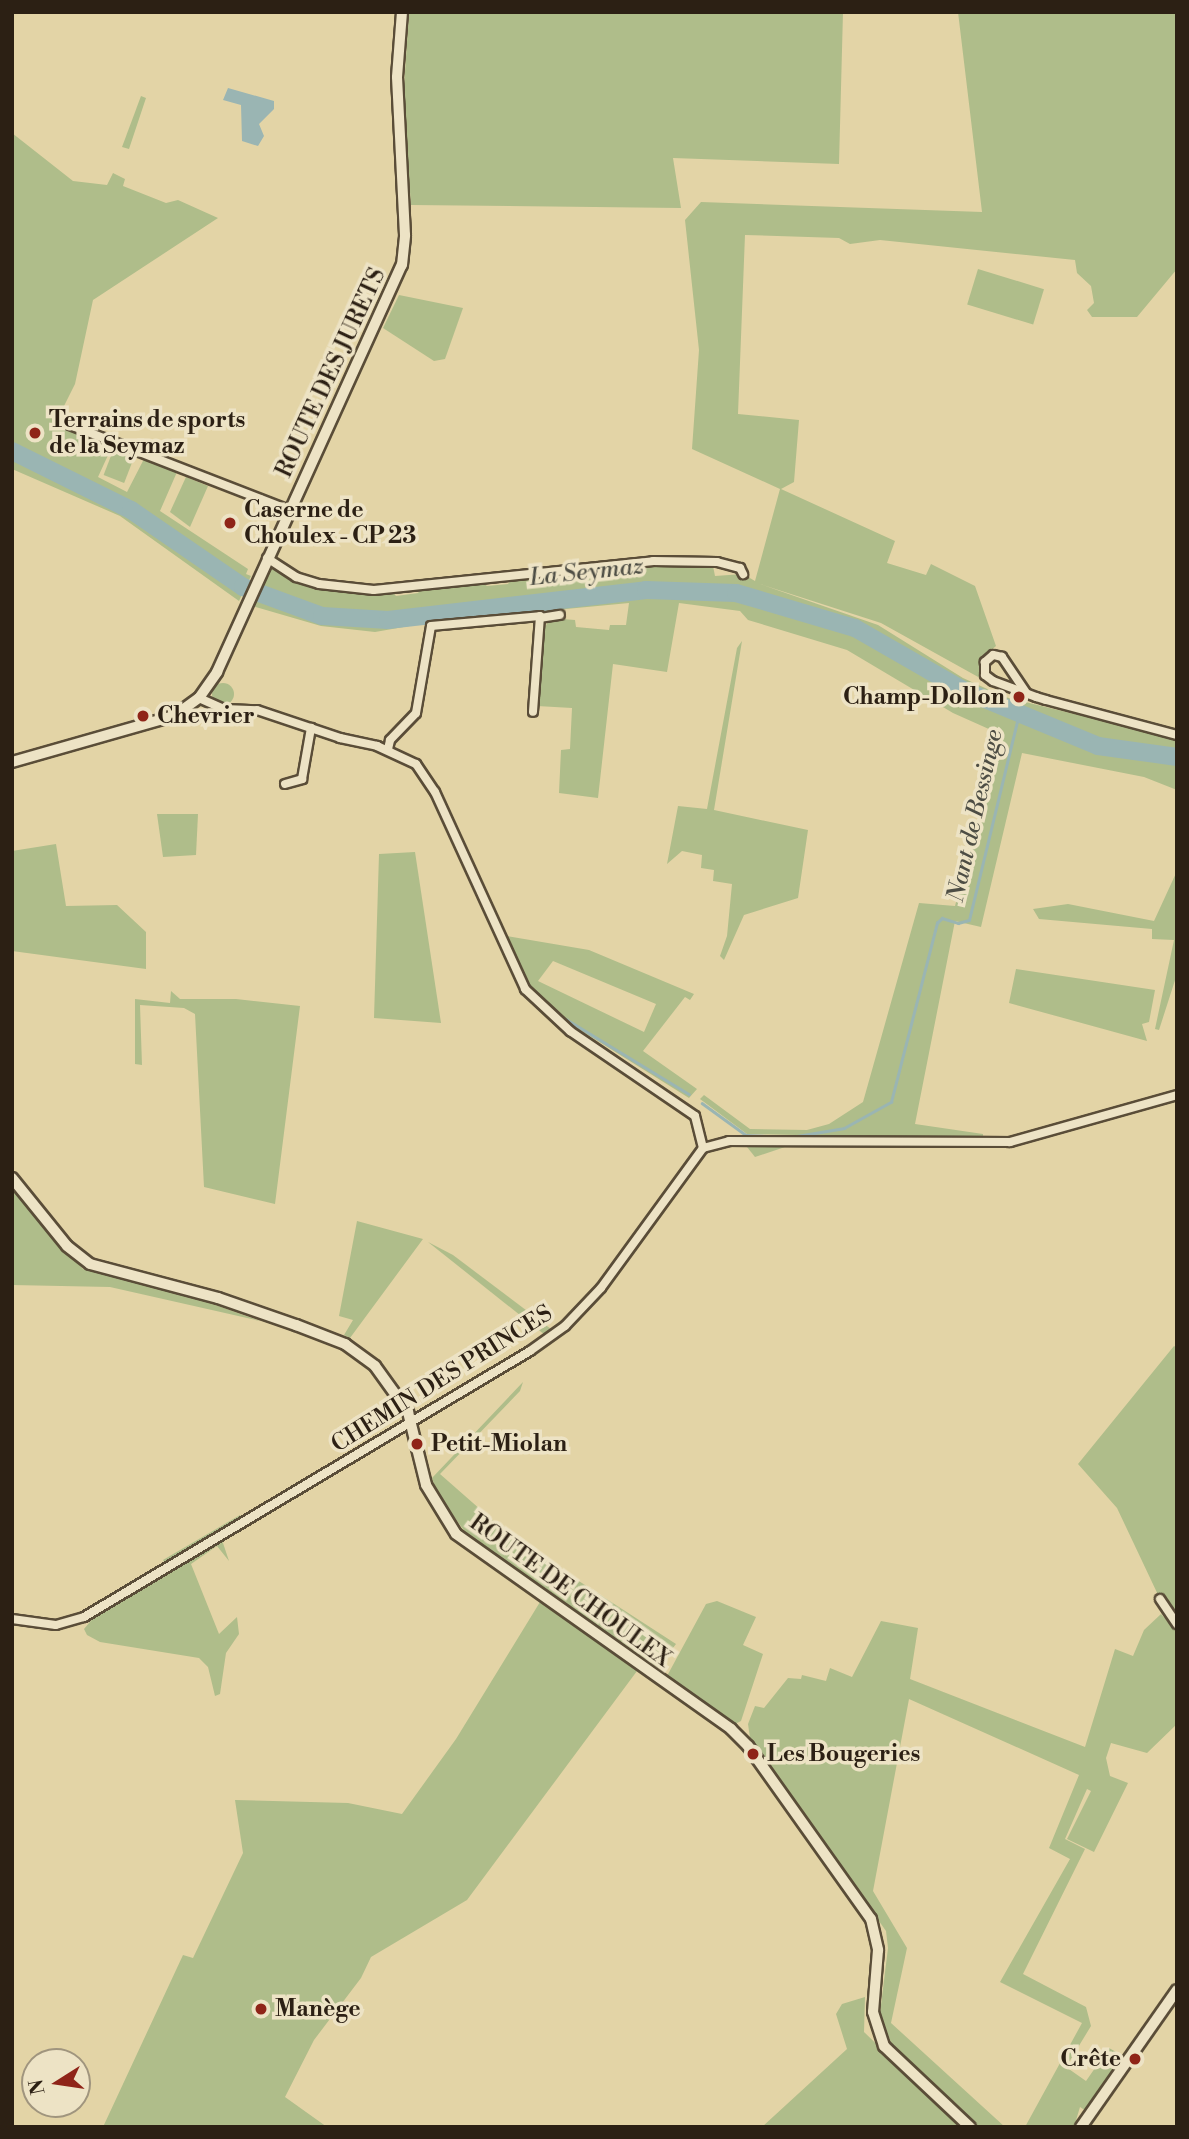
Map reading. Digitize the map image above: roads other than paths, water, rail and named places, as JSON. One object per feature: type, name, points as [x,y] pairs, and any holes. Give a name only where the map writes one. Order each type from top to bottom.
[{"type":"street","name":"ROUTE DES JURETS","points":[[12,762],[70,742],[168,718],[199,698],[217,672],[258,576],[402,264],[405,227],[397,77],[402,12]]},
{"type":"street","points":[[62,422],[289,510]]},
{"type":"street","points":[[267,558],[296,577],[319,584],[374,590],[653,561],[717,562],[740,568],[743,574]]},
{"type":"street","points":[[388,749],[390,740],[416,713],[431,626],[560,615]]},
{"type":"street","points":[[533,712],[540,618]]},
{"type":"street","points":[[1027,694],[1006,661],[993,655],[985,662],[985,674],[993,681],[1027,694],[1177,735]]},
{"type":"street","points":[[199,698],[225,709],[257,710],[404,755],[427,777],[514,971],[535,1001],[570,1031],[695,1116],[703,1148],[729,1142],[1010,1142],[1177,1095]]},
{"type":"street","points":[[285,784],[302,779],[311,728]]},
{"type":"street","name":"CHEMIN DES PRINCES","points":[[12,1619],[56,1625],[84,1618],[412,1422],[565,1326],[621,1263],[703,1148]]},
{"type":"street","name":"ROUTE DE CHOULEX","points":[[12,1178],[67,1245],[90,1264],[218,1298],[345,1344],[382,1373],[412,1422],[426,1485],[456,1534],[731,1729],[748,1746],[871,1919],[878,1950],[873,2012],[880,2039],[903,2066],[971,2127]]},
{"type":"street","points":[[1160,1599],[1177,1624]]},
{"type":"street","points":[[1081,2127],[1177,1990]]},
{"type":"water","points":[[228,88],[274,101],[274,109],[259,124],[264,136],[258,146],[242,141],[241,105],[223,100]]},
{"type":"waterway","name":"La Seymaz","points":[[12,451],[131,510],[243,587],[322,616],[388,620],[646,590],[736,593],[855,628],[963,690],[1098,746],[1177,757]]},
{"type":"waterway","name":"Nant de Bessinge","points":[[702,1103],[746,1135],[791,1137],[844,1128],[891,1102],[937,923],[942,918],[958,923],[969,920],[1019,713]]},
{"type":"waterway","name":"Nant de Bessinge","points":[[566,1019],[689,1094]]},
{"type":"place","name":"Terrains de sports de la Seymaz","points":[[35,433]]},
{"type":"place","name":"Caserne de Choulex - CP 23","points":[[230,523]]},
{"type":"place","name":"Champ-Dollon","points":[[1019,697]]},
{"type":"place","name":"Chevrier","points":[[143,716]]},
{"type":"place","name":"Petit-Miolan","points":[[417,1444]]},
{"type":"place","name":"Les Bougeries","points":[[753,1754]]},
{"type":"place","name":"Manège","points":[[261,2009]]},
{"type":"place","name":"Crête","points":[[1135,2059]]}]
